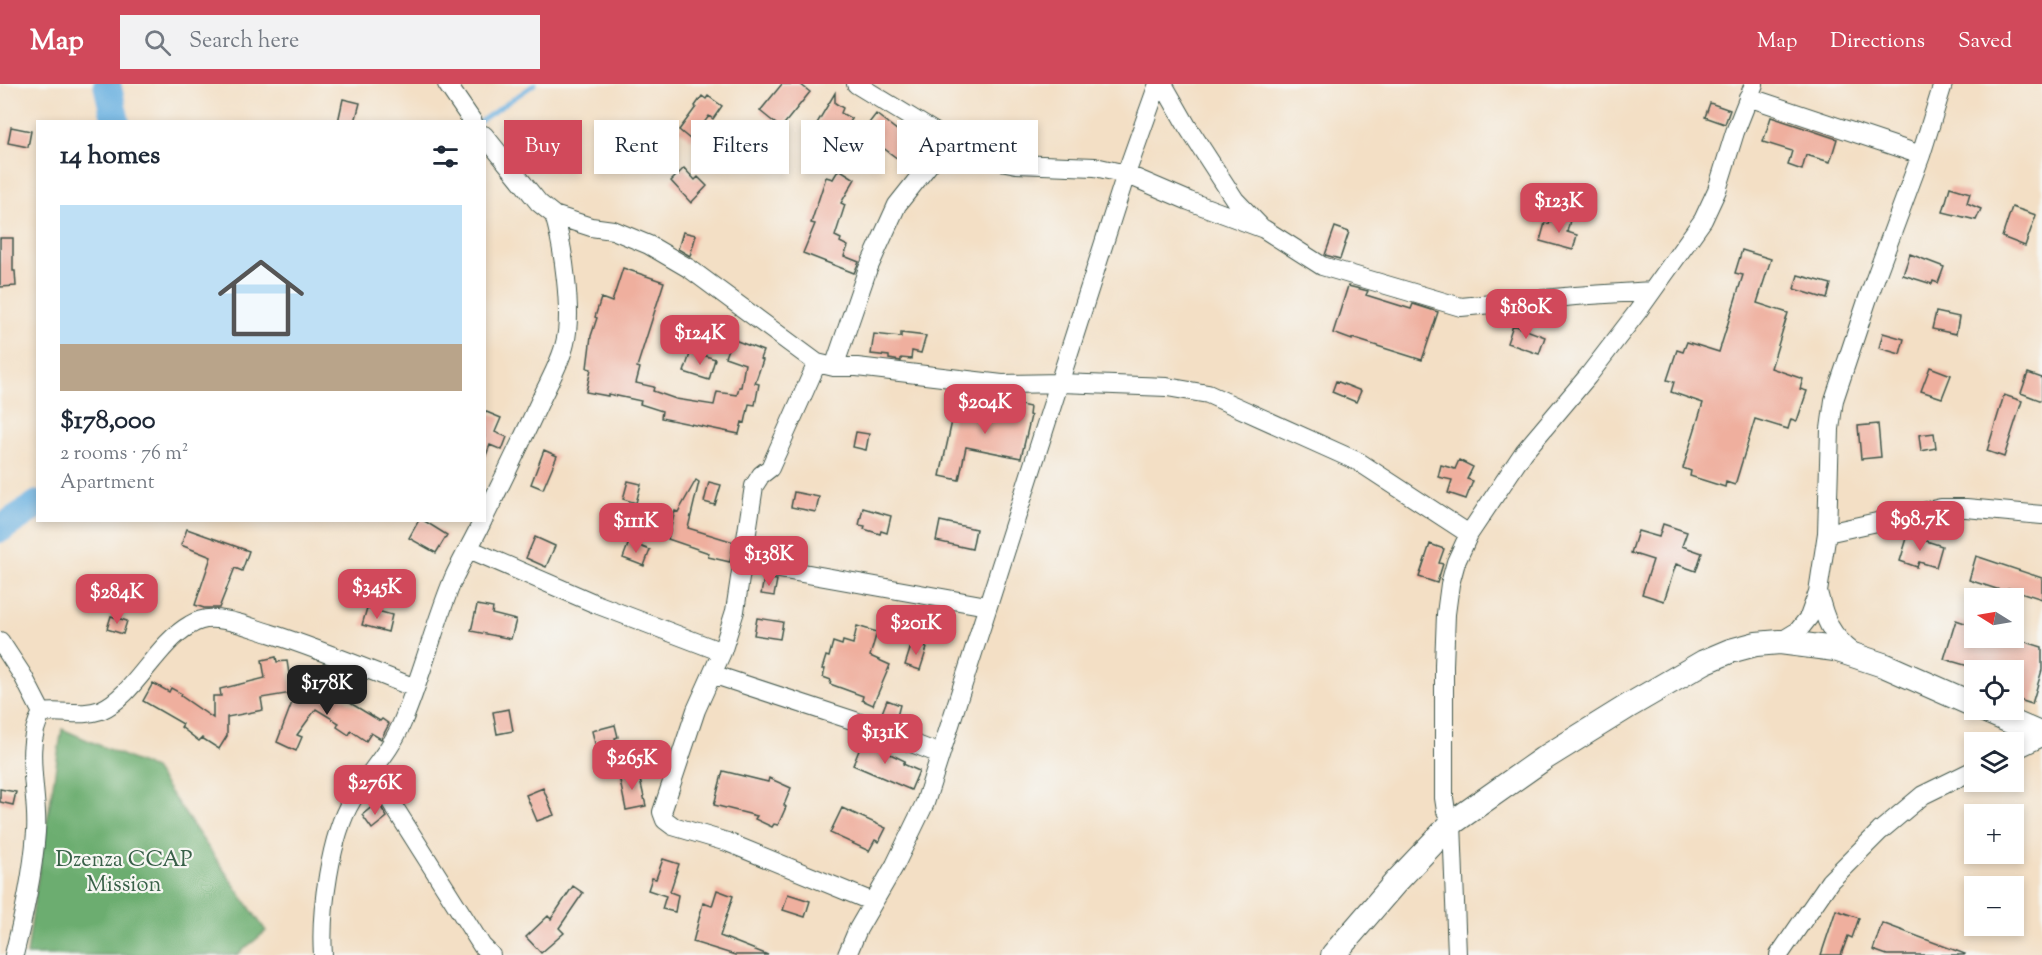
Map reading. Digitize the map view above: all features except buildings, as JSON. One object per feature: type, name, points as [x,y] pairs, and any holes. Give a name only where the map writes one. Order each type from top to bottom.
[{"type":"street","points":[[447,84],[472,120]]},
{"type":"street","points":[[856,84],[916,120]]},
{"type":"street","points":[[847,955],[858,929],[895,865],[924,803],[1126,174],[1158,84]]},
{"type":"street","points":[[1163,84],[1235,200],[1264,229]]},
{"type":"street","points":[[1780,642],[1797,631],[1809,617],[1818,592],[1827,533],[1830,429],[1834,400],[1864,309],[1921,155],[1943,84]]},
{"type":"street","points":[[1458,953],[1452,823],[1446,811],[1444,798],[1445,631],[1450,584],[1456,562],[1469,534],[1524,452],[1588,376],[1694,235],[1710,207],[1751,91],[1921,155]]},
{"type":"street","points":[[486,137],[539,203],[554,215],[591,227],[613,230],[649,245],[690,268],[825,365],[1002,384],[1060,383],[1167,387],[1208,394],[1359,462],[1469,534]]},
{"type":"street","points":[[1038,165],[1095,167],[1126,174],[1264,229],[1322,266],[1461,307],[1652,291]]},
{"type":"street","points":[[873,902],[727,842],[673,826],[665,820],[662,812],[696,710],[722,652],[735,611],[754,486],[761,475],[770,468],[825,365],[897,205],[922,174]]},
{"type":"street","points":[[486,515],[511,465],[566,341],[564,263],[554,215]]},
{"type":"street","points":[[1827,533],[1941,508],[2042,515]]},
{"type":"street","points":[[323,955],[321,931],[338,834],[351,801],[394,742],[416,688],[455,577],[482,522]]},
{"type":"street","points":[[469,549],[596,604],[722,652]]},
{"type":"street","points":[[741,562],[987,606]]},
{"type":"street","points":[[1818,592],[1824,616],[1833,633],[1842,644],[1861,657]]},
{"type":"street","points":[[14,955],[32,872],[36,828],[32,741],[35,724],[42,713],[52,711],[85,714],[102,709],[117,699],[172,638],[191,623],[203,619],[234,622],[279,636],[416,688]]},
{"type":"street","points":[[0,641],[23,676],[42,713]]},
{"type":"street","points":[[1333,955],[1395,883],[1452,823],[1543,759],[1630,705],[1704,662],[1730,651],[1756,644],[1780,642],[1835,649],[1886,666],[1964,701]]},
{"type":"street","points":[[712,674],[855,721],[940,754]]},
{"type":"street","points":[[2006,720],[2042,736]]},
{"type":"street","points":[[2024,745],[2042,736]]},
{"type":"street","points":[[372,772],[441,883],[491,955]]},
{"type":"street","points":[[1779,955],[1830,881],[1880,831],[1923,795],[1964,775]]},
{"type":"green space","name":"Dzenza CCAP Mission","points":[[62,729],[154,769],[266,931],[237,955],[27,955]]},
{"type":"waterway","points":[[107,84],[116,120]]},
{"type":"waterway","points":[[482,120],[535,84]]},
{"type":"waterway","points":[[0,529],[36,505]]}]
